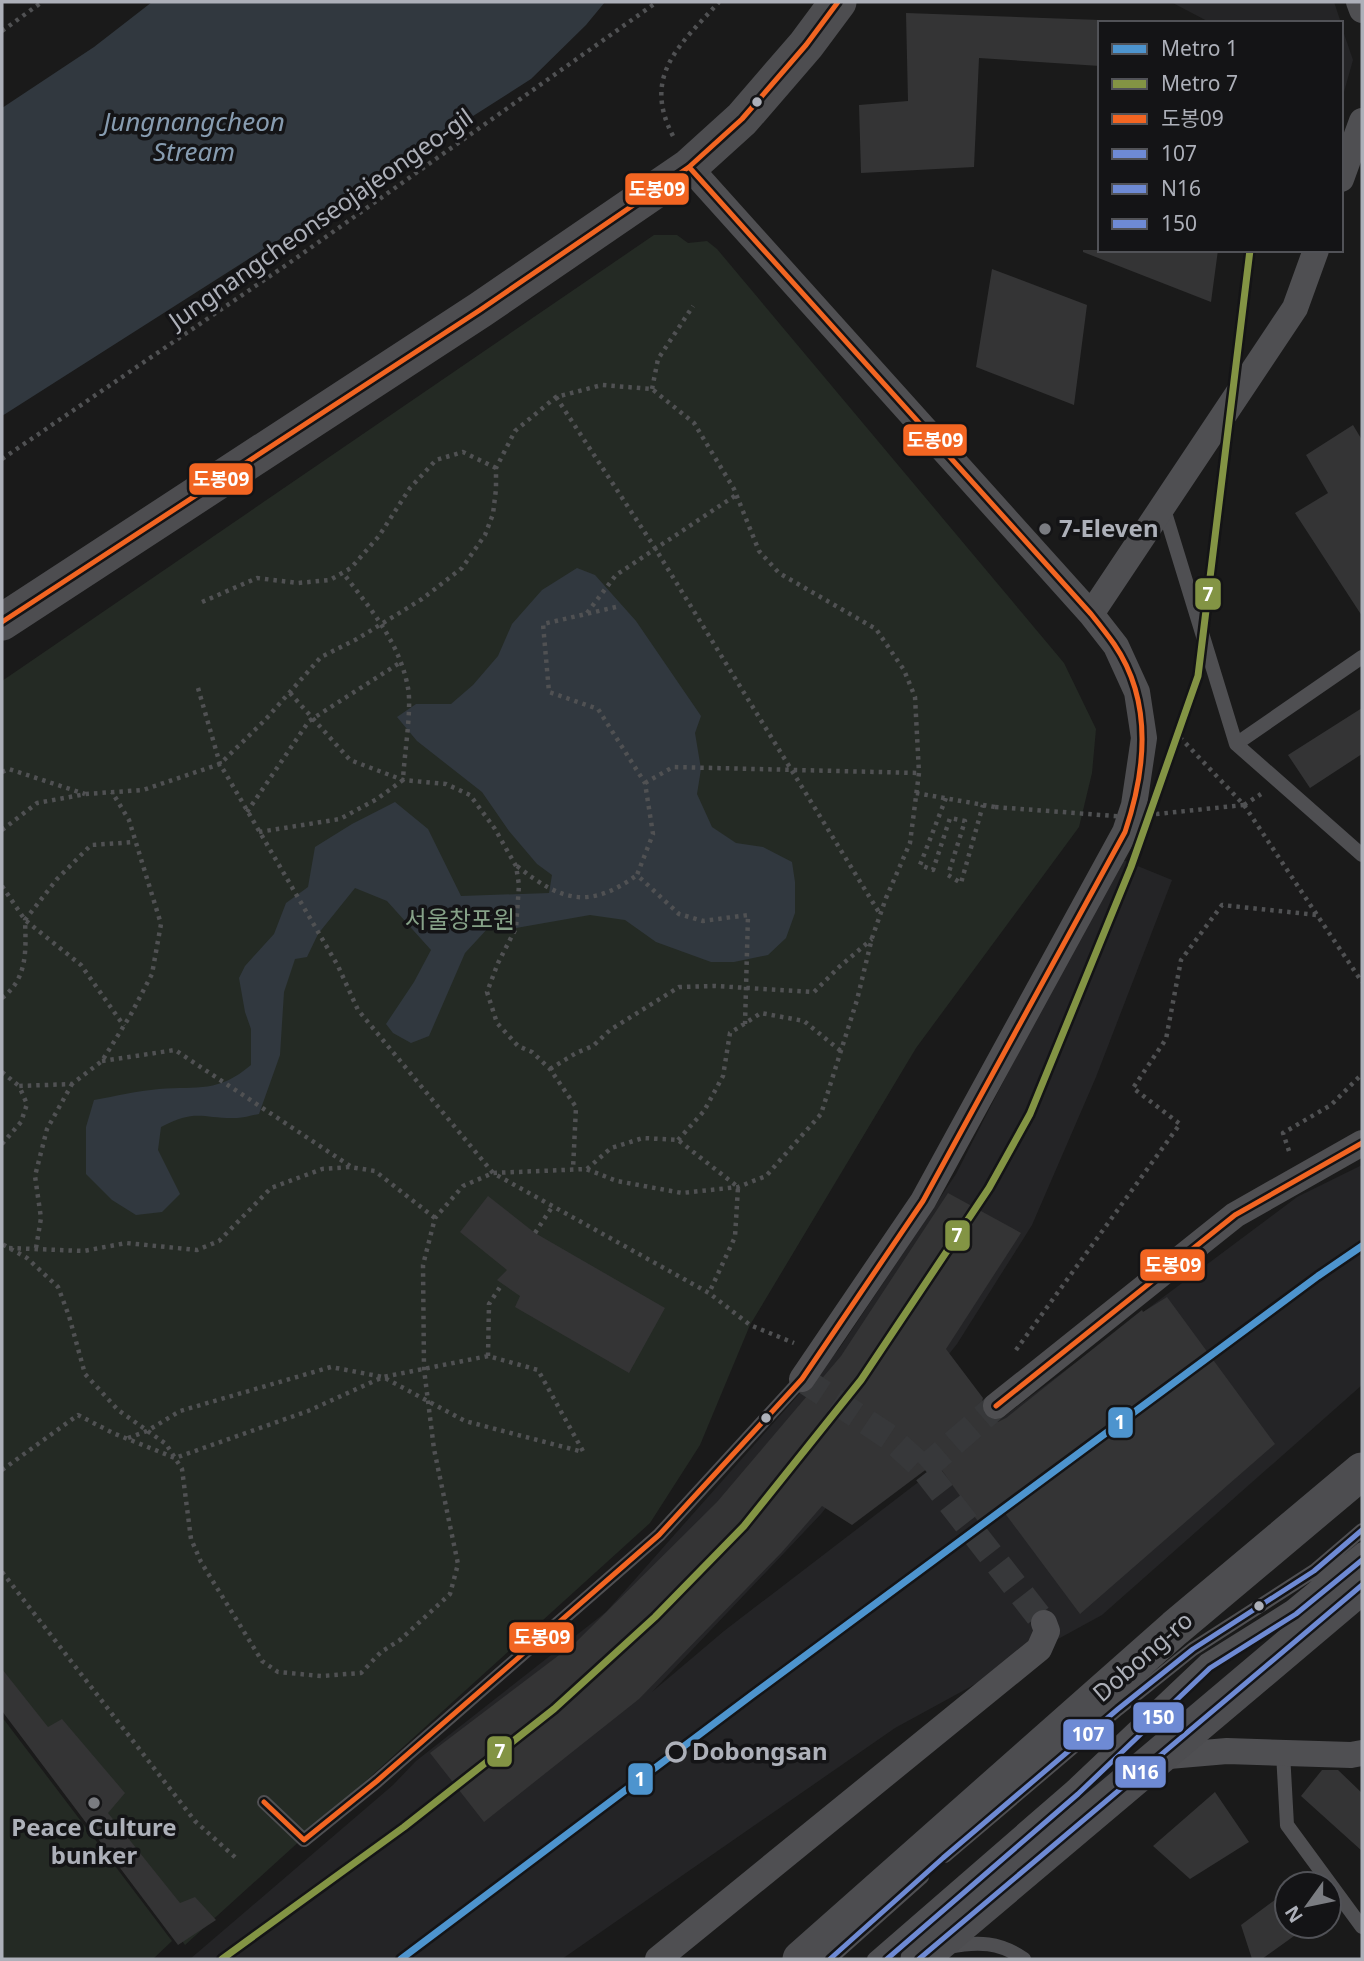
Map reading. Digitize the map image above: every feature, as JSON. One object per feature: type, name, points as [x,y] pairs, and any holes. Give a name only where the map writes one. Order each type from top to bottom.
[{"type":"main road","points":[[2,622],[480,310],[689,167],[742,119],[806,45],[838,2]]},
{"type":"main road","name":"Dobong-ro","points":[[802,1959],[1175,1628],[1362,1471]]},
{"type":"main road","points":[[923,1956],[1362,1585]]},
{"type":"street","points":[[1359,2],[1362,10]]},
{"type":"street","points":[[1343,175],[1360,139]]},
{"type":"street","points":[[689,167],[1091,614],[1116,646],[1137,692],[1144,738],[1135,805],[1125,832],[923,1201],[802,1379]]},
{"type":"street","points":[[1091,614],[1295,309],[1315,252]]},
{"type":"street","points":[[996,1406],[1235,1215],[1362,1143]]},
{"type":"street","points":[[658,1959],[1039,1648],[1047,1631],[1044,1623]]},
{"type":"street","points":[[1157,1757],[1227,1751],[1358,1759]]},
{"type":"lane","points":[[1163,506],[1236,744],[1362,855]]},
{"type":"lane","points":[[1236,744],[1362,657]]},
{"type":"lane","points":[[264,1802],[304,1840],[659,1535],[802,1379]]},
{"type":"lane","points":[[830,1959],[943,1858],[1118,1709],[1193,1649],[1314,1571],[1362,1530]]},
{"type":"lane","points":[[874,1959],[1072,1787],[1205,1661],[1291,1607],[1362,1549]]},
{"type":"lane","points":[[1283,1753],[1287,1825],[1362,1927]]},
{"type":"lane","points":[[923,1956],[972,1942],[998,1944],[1024,1959]]},
{"type":"path","points":[[2,31],[42,2]]},
{"type":"path","name":"Jungnangcheonseojajeongeo-gil","points":[[2,459],[270,277],[657,2]]},
{"type":"path","points":[[689,167],[668,128],[660,99],[661,84],[665,68],[677,48],[719,2]]},
{"type":"path","points":[[652,389],[658,359],[693,306]]},
{"type":"path","points":[[2,830],[37,803],[86,794],[143,790],[220,764],[290,693],[321,657],[422,600],[462,568],[485,535],[493,514],[496,468],[515,431],[556,397],[602,385],[652,389],[694,423],[736,495],[759,551],[779,573],[876,629],[904,670],[915,697],[919,773],[910,843],[872,938],[842,1052],[821,1114],[766,1176],[738,1187],[682,1193],[617,1181],[586,1170],[493,1173],[463,1186],[435,1218],[422,1265],[424,1369],[444,1505],[458,1564],[450,1594],[400,1640],[381,1652],[361,1674],[321,1676],[278,1671],[262,1661],[201,1562],[191,1539],[182,1469],[166,1444],[118,1410],[85,1374],[58,1287],[27,1258],[2,1244]]},
{"type":"path","points":[[556,397],[656,548],[880,914]]},
{"type":"path","points":[[202,603],[257,578],[309,582],[330,580],[351,568],[379,536],[410,488],[436,460],[463,452],[496,468]]},
{"type":"path","points":[[586,614],[616,575],[736,495]]},
{"type":"path","points":[[258,832],[340,819],[377,799],[403,779],[408,691],[401,662],[381,623],[342,573]]},
{"type":"path","points":[[516,866],[538,883],[569,897],[592,898],[618,889],[637,875],[653,834],[645,783],[598,709],[549,692],[542,624],[616,607]]},
{"type":"path","points":[[247,812],[309,721],[401,662]]},
{"type":"path","points":[[198,688],[220,764],[338,966],[358,1010],[493,1173],[709,1293],[750,1325],[820,1353]]},
{"type":"path","points":[[290,693],[350,760],[403,779],[446,784],[470,794],[495,829],[516,866],[519,885],[516,928],[487,992],[497,1023],[518,1046],[532,1052],[550,1069],[576,1107],[573,1170]]},
{"type":"path","points":[[1173,730],[1244,806],[1362,982]]},
{"type":"path","points":[[645,783],[673,767],[919,773]]},
{"type":"path","points":[[2,772],[9,769],[86,794]]},
{"type":"path","points":[[36,1248],[41,1218],[35,1176],[47,1129],[72,1084],[102,1062],[124,1026],[152,974],[161,924],[129,821],[112,792]]},
{"type":"path","points":[[916,793],[995,807],[1128,817],[1244,806]]},
{"type":"path","points":[[946,798],[920,865],[933,870],[950,818],[965,821],[948,875],[961,883],[983,804]]},
{"type":"path","points":[[2,998],[14,989],[27,958],[25,920],[57,879],[91,845],[135,842]]},
{"type":"path","points":[[637,875],[679,914],[703,921],[748,915],[745,1024]]},
{"type":"path","points":[[2,886],[25,920],[81,965],[124,1026]]},
{"type":"path","points":[[1013,1355],[1180,1124],[1133,1088],[1166,1039],[1181,960],[1222,905],[1317,915]]},
{"type":"path","points":[[550,1069],[593,1046],[610,1030],[678,986],[814,992],[872,938]]},
{"type":"path","points":[[678,1140],[704,1111],[723,1076],[730,1033],[761,1013],[804,1021],[842,1052]]},
{"type":"path","points":[[102,1062],[175,1050],[350,1167]]},
{"type":"path","points":[[2,1072],[19,1086],[27,1104],[22,1122],[2,1143]]},
{"type":"path","points":[[1298,1178],[1283,1133],[1331,1105],[1362,1074]]},
{"type":"path","points":[[19,1086],[72,1084]]},
{"type":"path","points":[[586,1170],[611,1148],[643,1138],[678,1140],[738,1187]]},
{"type":"path","points":[[8,1248],[84,1251],[126,1243],[197,1250],[219,1241],[271,1188],[322,1169],[350,1167],[375,1171],[435,1218]]},
{"type":"path","points":[[709,1293],[734,1237],[738,1187]]},
{"type":"path","points":[[535,1233],[552,1207]]},
{"type":"path","points":[[488,1356],[489,1304],[502,1284]]},
{"type":"path","points":[[2,1470],[78,1415],[127,1438],[175,1458],[308,1411],[383,1377],[488,1356],[538,1370],[584,1453],[465,1422],[383,1377],[331,1367],[180,1411],[147,1431],[127,1438]]},
{"type":"path","points":[[2,1572],[195,1821],[237,1859]]},
{"type":"shaded area","points":[[1171,2],[1334,2],[1340,21],[1207,21]]},
{"type":"shaded area","points":[[1343,31],[1353,60],[1343,92]]},
{"type":"shaded area","points":[[1118,858],[1172,880],[1096,1077],[1032,1225],[957,1344],[821,1514],[652,1692],[724,1631],[1297,1197],[1362,1165],[1362,1385],[1102,1615],[895,1728],[562,1959],[190,1959],[393,1785],[416,1761],[606,1612],[839,1349],[956,1174]]},
{"type":"green space","name":"서울창포원","points":[[654,235],[677,235],[688,243],[707,241],[717,249],[1064,663],[1096,729],[1092,773],[1079,827],[916,1048],[750,1325],[700,1445],[650,1523],[185,1945],[2,1687],[2,681]]},
{"type":"green space","points":[[2,1717],[172,1941],[153,1959],[2,1959]]},
{"type":"water","name":"Jungnangcheon Stream","points":[[152,2],[605,2],[586,25],[531,79],[2,416],[2,108],[94,47]]},
{"type":"water","points":[[577,568],[595,575],[636,621],[701,716],[695,733],[701,769],[697,794],[712,827],[736,843],[763,847],[792,862],[795,913],[786,938],[768,955],[734,962],[711,962],[656,942],[625,920],[590,915],[516,928],[489,927],[465,953],[429,1036],[411,1043],[393,1033],[386,1024],[414,982],[431,950],[387,901],[355,888],[318,934],[307,957],[295,959],[284,992],[280,1055],[259,1114],[237,1118],[192,1116],[161,1127],[158,1150],[180,1194],[162,1212],[136,1215],[112,1200],[86,1174],[86,1127],[94,1100],[151,1090],[218,1084],[251,1065],[251,1029],[239,978],[245,966],[274,934],[286,903],[308,887],[315,847],[395,802],[428,829],[461,896],[549,893],[552,875],[537,864],[509,831],[482,792],[417,741],[397,717],[416,704],[451,704],[473,685],[498,656],[512,624],[542,590]]},
{"type":"building","points":[[906,13],[1100,20],[1098,66],[979,58],[974,167],[861,173],[859,105],[908,101]]},
{"type":"building","points":[[1083,252],[1218,252],[1211,302]]},
{"type":"building","points":[[992,269],[1087,305],[1074,405],[976,367]]},
{"type":"building","points":[[1353,425],[1362,440],[1362,616],[1295,513],[1328,493],[1306,455]]},
{"type":"building","points":[[1362,708],[1362,754],[1310,788],[1288,755]]},
{"type":"building","points":[[948,1193],[1021,1233],[946,1349],[983,1398],[980,1408],[984,1416],[998,1422],[1006,1418],[1142,1310],[1143,1312],[1167,1297],[1275,1444],[1080,1614],[1004,1512],[982,1527],[936,1462],[852,1525],[822,1506],[782,1552],[639,1699],[484,1822],[430,1753],[575,1643],[717,1502],[841,1356]]},
{"type":"building","points":[[488,1196],[535,1233],[665,1308],[629,1373],[515,1307],[520,1296],[497,1280],[507,1270],[460,1232]]},
{"type":"building","name":"Peace Culture bunker","points":[[2,1669],[48,1727],[62,1719],[125,1793],[108,1813],[180,1903],[195,1897],[216,1920],[178,1945],[2,1711]]},
{"type":"building","points":[[1322,1770],[1338,1770],[1362,1793],[1362,1851],[1301,1796]]},
{"type":"building","points":[[1215,1792],[1249,1842],[1190,1879],[1153,1846]]},
{"type":"building","points":[[1273,1901],[1273,1940],[1288,1940],[1262,1959],[1252,1959],[1241,1925]]},
{"type":"tunnel","points":[[802,1379],[889,1437],[924,1469],[1044,1623]]},
{"type":"tunnel","points":[[924,1469],[996,1406]]},
{"type":"metro line","name":"7","points":[[222,1959],[404,1827],[554,1709],[655,1617],[744,1526],[861,1380],[989,1188],[1030,1114],[1131,867],[1198,676],[1250,252]]},
{"type":"metro line","name":"1","points":[[401,1959],[752,1695],[1362,1246]]},
{"type":"transit line","name":"도봉09","points":[[2,622],[480,310],[689,167],[742,119],[806,45],[838,2]]},
{"type":"transit line","name":"도봉09","points":[[264,1802],[304,1840],[377,1781],[659,1535],[802,1379],[923,1201],[1125,832],[1132,808],[1141,760],[1140,712],[1127,666],[1114,644],[1091,614],[689,167]]},
{"type":"transit line","name":"도봉09","points":[[996,1406],[1235,1215],[1362,1143]]},
{"type":"transit line","name":"107","points":[[830,1959],[943,1858],[1118,1709],[1193,1649],[1314,1571],[1362,1530]]},
{"type":"transit line","name":"150","points":[[887,1959],[1078,1794],[1210,1668],[1296,1614],[1362,1560]]},
{"type":"transit line","name":"N16","points":[[919,1959],[1362,1585]]},
{"type":"place","name":"7-Eleven","points":[[1045,529]]},
{"type":"place","name":"Dobongsan","points":[[676,1752]]},
{"type":"place","name":"Peace Culture bunker","points":[[94,1803]]}]
